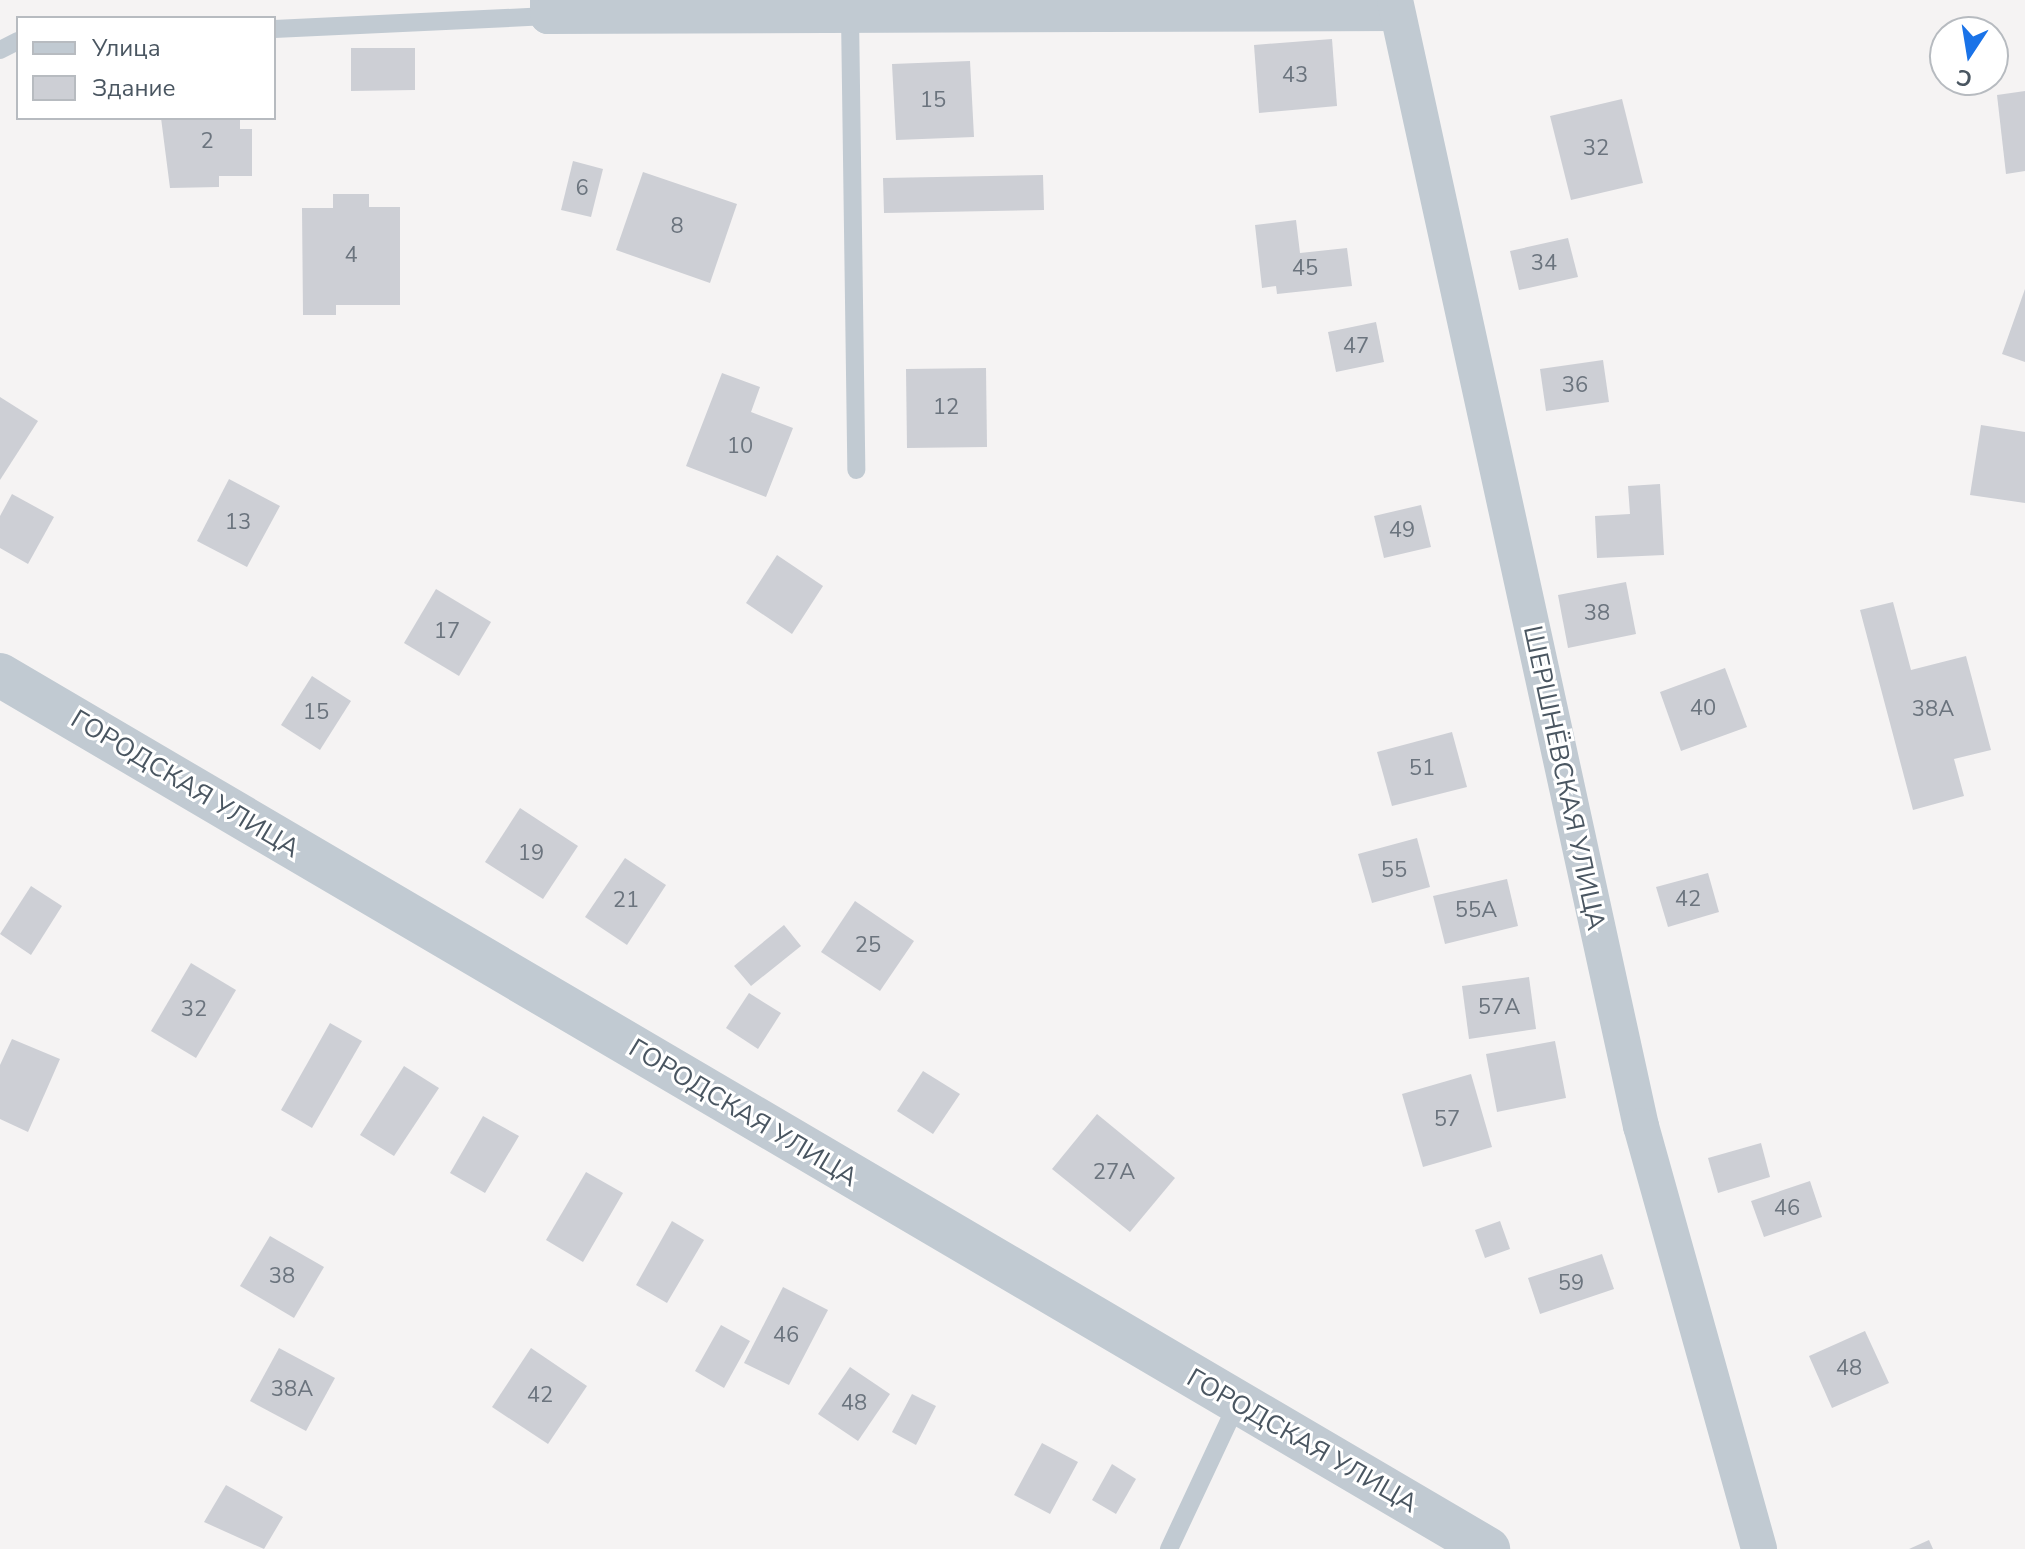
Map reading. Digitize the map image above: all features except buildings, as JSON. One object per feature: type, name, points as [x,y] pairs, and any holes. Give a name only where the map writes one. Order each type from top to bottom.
[{"type":"street","points":[[548,8],[850,15],[1395,6]]},
{"type":"street","name":"ШЕРШНЁВСКАЯ УЛИЦА","points":[[1395,6],[1641,1126],[1759,1549]]},
{"type":"street","name":"ГОРОДСКАЯ УЛИЦА","points":[[0,675],[1488,1549]]},
{"type":"lane","points":[[276,29],[548,8]]},
{"type":"lane","points":[[850,15],[856,470]]},
{"type":"lane","points":[[1169,1549],[1237,1404]]}]
